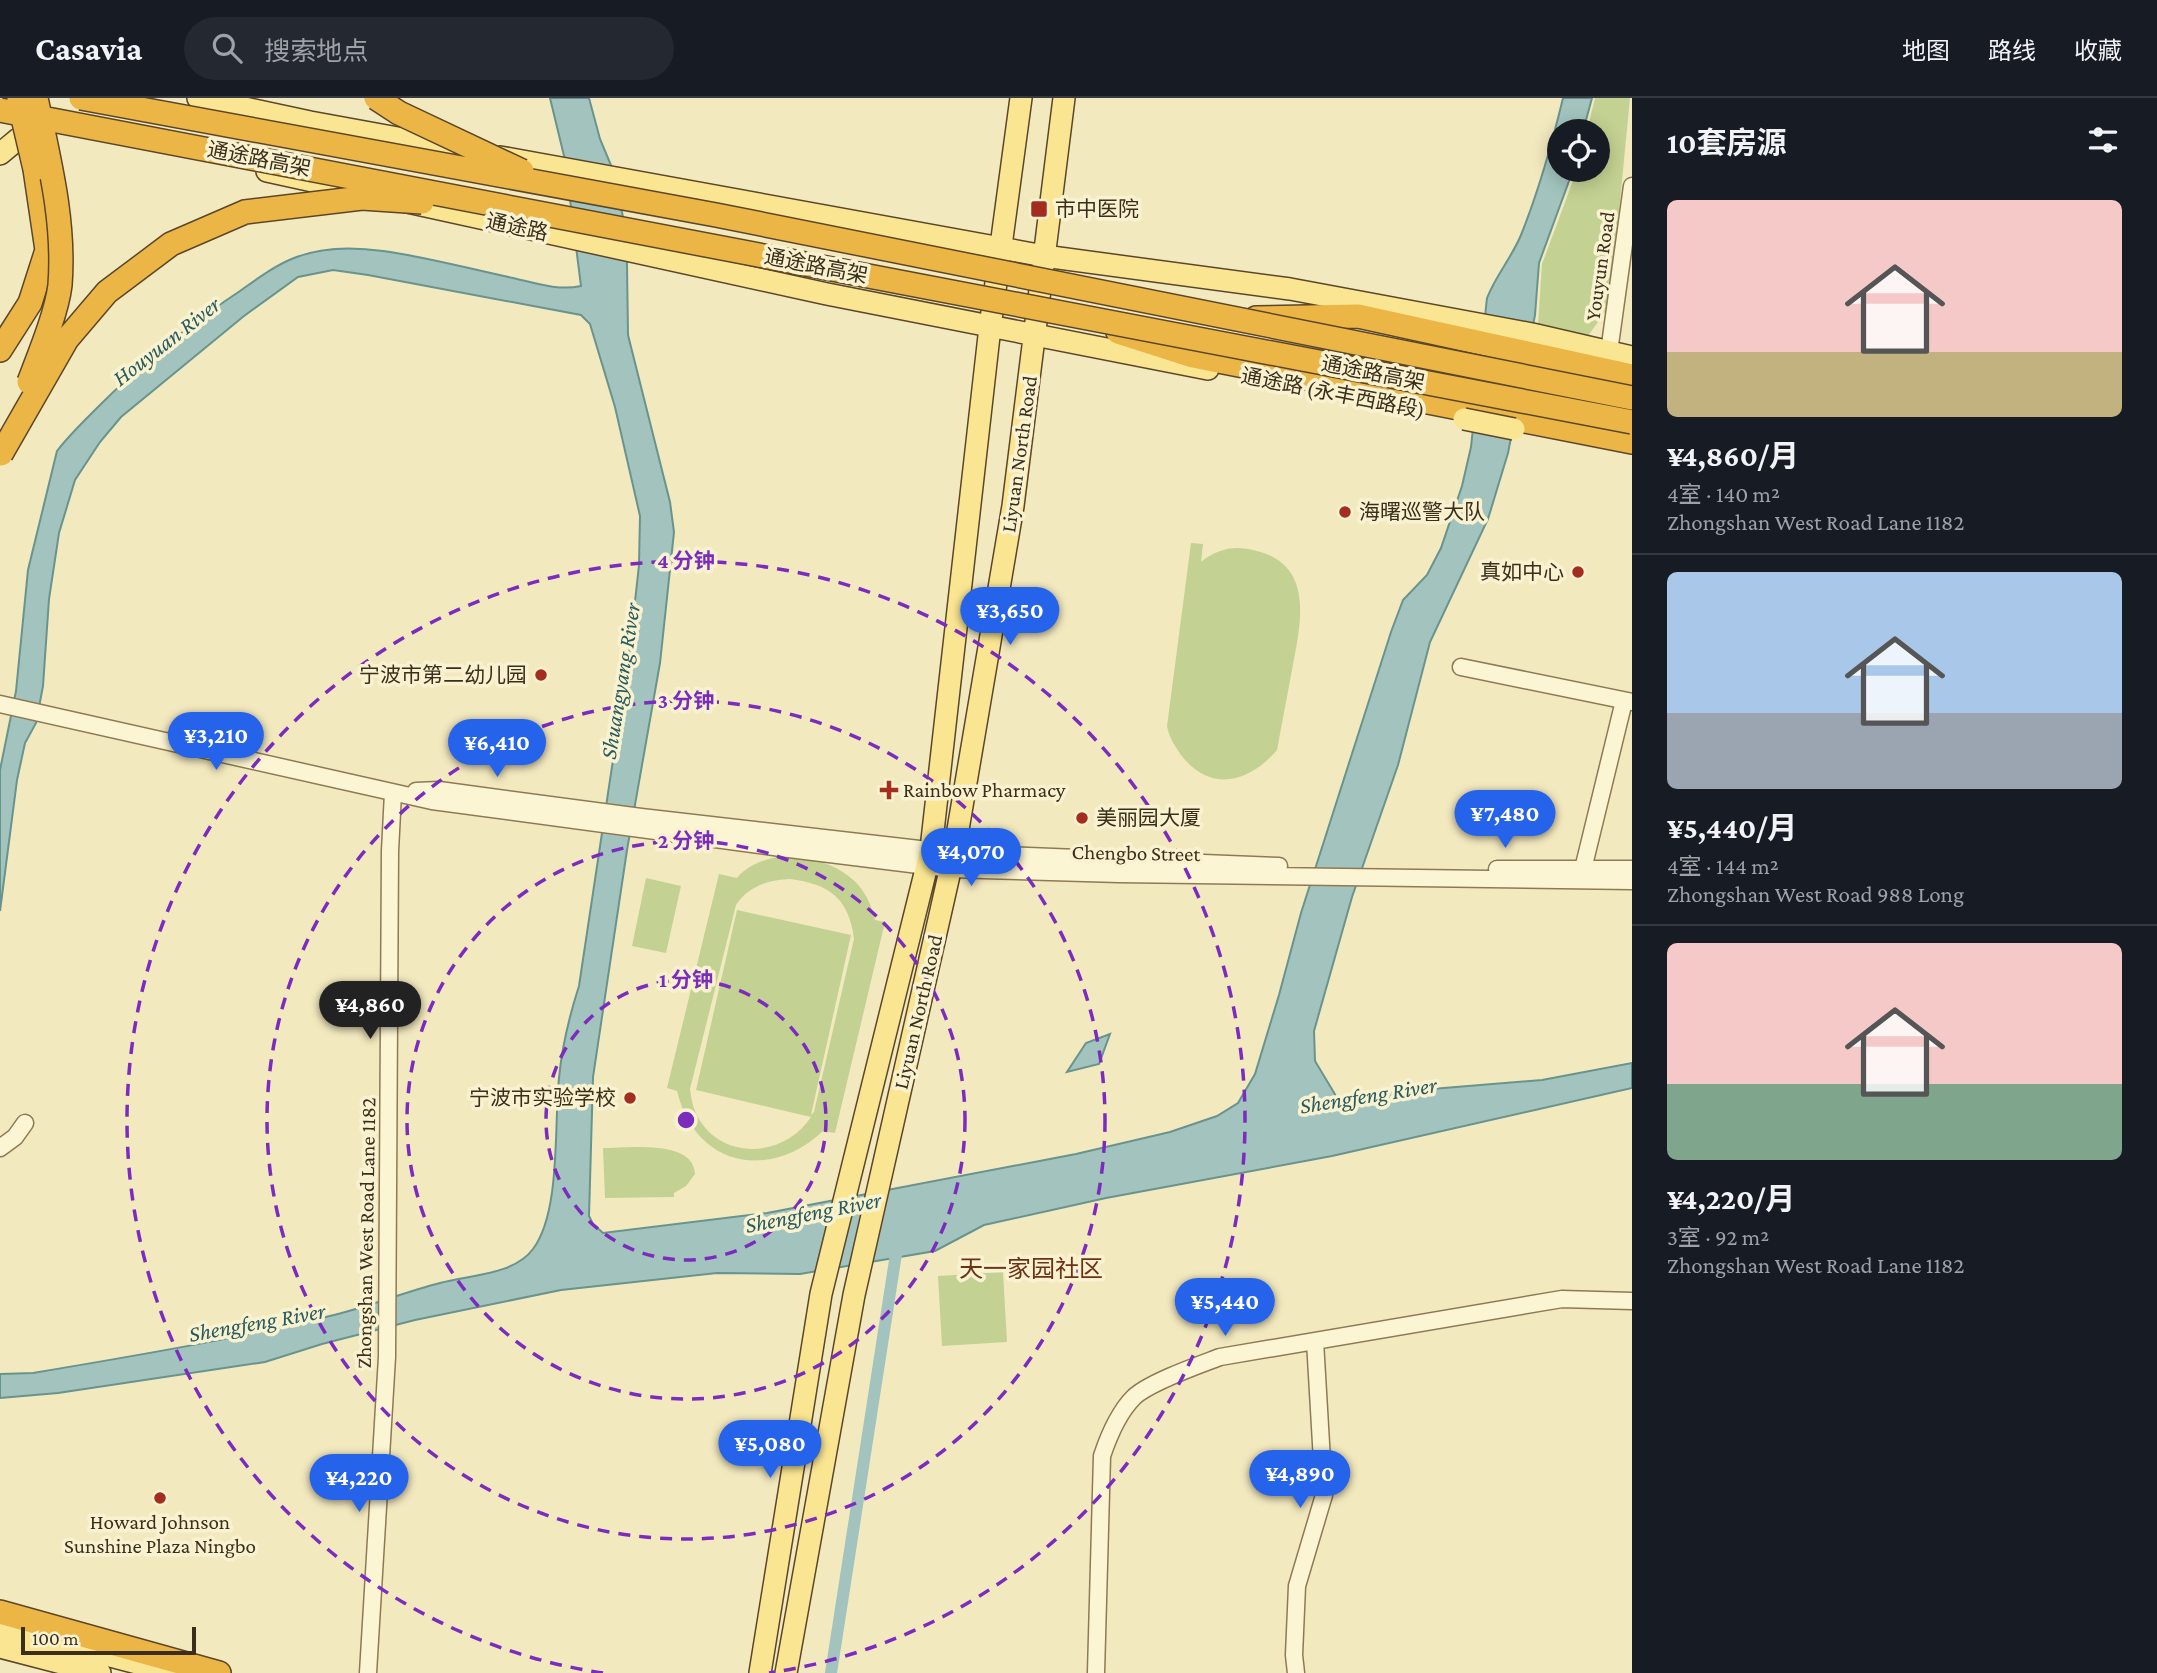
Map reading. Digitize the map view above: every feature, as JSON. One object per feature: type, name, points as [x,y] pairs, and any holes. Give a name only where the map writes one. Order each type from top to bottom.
[{"type":"highway","points":[[0,350],[30,303],[47,250],[35,169],[19,98]]},
{"type":"highway","points":[[1,456],[43,346],[60,287],[60,220],[36,98]]},
{"type":"highway","name":"通途路高架","points":[[81,98],[559,177],[1632,397]]},
{"type":"highway","points":[[376,98],[559,177]]},
{"type":"highway","name":"通途路高架","points":[[0,110],[1062,314],[1630,439]]},
{"type":"highway","points":[[1,456],[67,339],[107,292],[171,244],[246,212],[362,198],[443,204],[471,199]]},
{"type":"highway","points":[[1240,318],[1358,316],[1632,376]]},
{"type":"highway","points":[[0,1612],[219,1673]]},
{"type":"main road","points":[[198,98],[559,177],[616,178],[1044,256],[1290,289],[1532,334],[1632,356]]},
{"type":"main road","name":"Liyuan North Road","points":[[760,1673],[821,1294],[930,858],[990,327],[1021,98]]},
{"type":"main road","name":"Liyuan North Road","points":[[786,1673],[854,1295],[953,861],[1013,506],[1064,98]]},
{"type":"main road","name":"通途路","points":[[0,119],[242,166],[629,251],[1035,335]]},
{"type":"main road","points":[[0,154],[18,139],[47,129]]},
{"type":"main road","name":"通途路 (永丰西路段)","points":[[1035,335],[1514,429],[1630,439]]},
{"type":"main road","points":[[0,1628],[175,1673]]},
{"type":"main road","points":[[0,1647],[100,1673]]},
{"type":"street","name":"Youyun Road","points":[[1609,352],[1632,186]]},
{"type":"street","points":[[1461,667],[1628,701],[1583,869]]},
{"type":"street","name":"Chengbo Street","points":[[0,704],[432,801],[599,818],[953,861],[1632,881]]},
{"type":"street","name":"Zhongshan West Road Lane 1182","points":[[368,1673],[387,1357],[390,850],[393,793]]},
{"type":"street","name":"Chengbo Street","points":[[1377,873],[1632,869]]},
{"type":"street","points":[[0,1148],[15,1137],[25,1123]]},
{"type":"street","points":[[1096,1673],[1102,1456],[1112,1428],[1135,1396],[1181,1372],[1220,1357],[1562,1299],[1632,1301]]},
{"type":"street","points":[[1296,1673],[1294,1655],[1297,1586],[1324,1494],[1315,1341]]},
{"type":"green space","points":[[1595,98],[1630,98],[1610,305],[1588,336],[1538,324],[1542,264],[1573,182],[1610,182],[1610,119],[1590,119]]},
{"type":"green space","points":[[1191,543],[1203,544],[1201,562],[1221,551],[1234,548],[1257,551],[1276,559],[1288,570],[1296,584],[1300,600],[1298,635],[1277,750],[1254,770],[1229,779],[1204,775],[1192,767],[1176,748],[1167,726]]},
{"type":"green space","points":[[786,855],[830,865],[854,880],[870,904],[875,920],[885,922],[835,1133],[823,1131],[802,1147],[780,1157],[758,1161],[736,1158],[717,1150],[700,1136],[686,1116],[677,1091],[667,1088],[719,874],[737,878],[753,865]],"holes":[[[790,879],[826,889],[842,903],[854,939],[814,1112],[811,1115],[851,935],[737,910],[696,1090],[811,1117],[799,1131],[784,1141],[768,1147],[750,1149],[734,1146],[718,1139],[705,1127],[694,1108],[690,1089],[736,905],[747,893],[767,883]]]},
{"type":"green space","points":[[646,878],[681,886],[666,953],[632,946]]},
{"type":"green space","points":[[642,1147],[672,1150],[684,1155],[692,1163],[695,1174],[686,1186],[674,1193],[674,1197],[605,1198],[603,1148]]},
{"type":"green space","points":[[1003,1272],[1007,1342],[942,1346],[938,1276]]},
{"type":"water","name":"Shengfeng River","points":[[550,98],[589,98],[600,139],[613,170],[623,217],[628,335],[670,502],[674,532],[660,663],[627,850],[593,1077],[589,1216],[603,1233],[767,1213],[1076,1154],[1170,1132],[1217,1116],[1238,1103],[1255,1074],[1301,913],[1391,632],[1403,600],[1427,575],[1441,548],[1462,486],[1471,447],[1487,298],[1528,218],[1547,159],[1547,182],[1569,182],[1539,263],[1535,315],[1508,453],[1488,519],[1430,642],[1398,765],[1352,897],[1314,1031],[1315,1061],[1339,1101],[1395,1092],[1542,1080],[1632,1063],[1632,1088],[1332,1156],[1106,1198],[984,1225],[935,1251],[800,1274],[717,1273],[561,1290],[415,1320],[265,1362],[58,1393],[0,1398],[0,1374],[33,1373],[259,1332],[334,1315],[440,1283],[490,1273],[525,1258],[542,1233],[555,1167],[562,1054],[579,986],[630,647],[639,565],[640,516],[615,407],[590,324],[581,315],[333,270],[298,277],[244,316],[121,417],[100,442],[75,480],[59,533],[49,599],[43,686],[36,723],[25,743],[17,780],[0,911],[0,770],[16,691],[28,570],[57,451],[78,427],[116,389],[185,330],[266,273],[304,254],[338,249],[372,250],[432,260],[547,286],[581,286],[565,160]]},
{"type":"water","points":[[1563,98],[1592,98],[1586,119],[1558,119]]},
{"type":"water","points":[[1110,1034],[1099,1064],[1067,1072],[1086,1043]]},
{"type":"waterway","points":[[831,1673],[898,1241]]},
{"type":"place","name":"市中医院","points":[[1039,209]]},
{"type":"place","name":"海曙巡警大队","points":[[1345,512]]},
{"type":"place","name":"真如中心","points":[[1578,572]]},
{"type":"place","name":"宁波市第二幼儿园","points":[[541,675]]},
{"type":"place","name":"Rainbow Pharmacy","points":[[889,790]]},
{"type":"place","name":"美丽园大厦","points":[[1082,818]]},
{"type":"place","name":"宁波市实验学校","points":[[630,1098]]},
{"type":"place","name":"Howard Johnson Sunshine Plaza Ningbo","points":[[160,1498]]},
{"type":"district","name":"天一家园社区","points":[[1031,1269]]},
{"type":"water label","name":"Houyuan River","points":[[166,341]]},
{"type":"water label","name":"Shuangyang River","points":[[620,681]]}]
